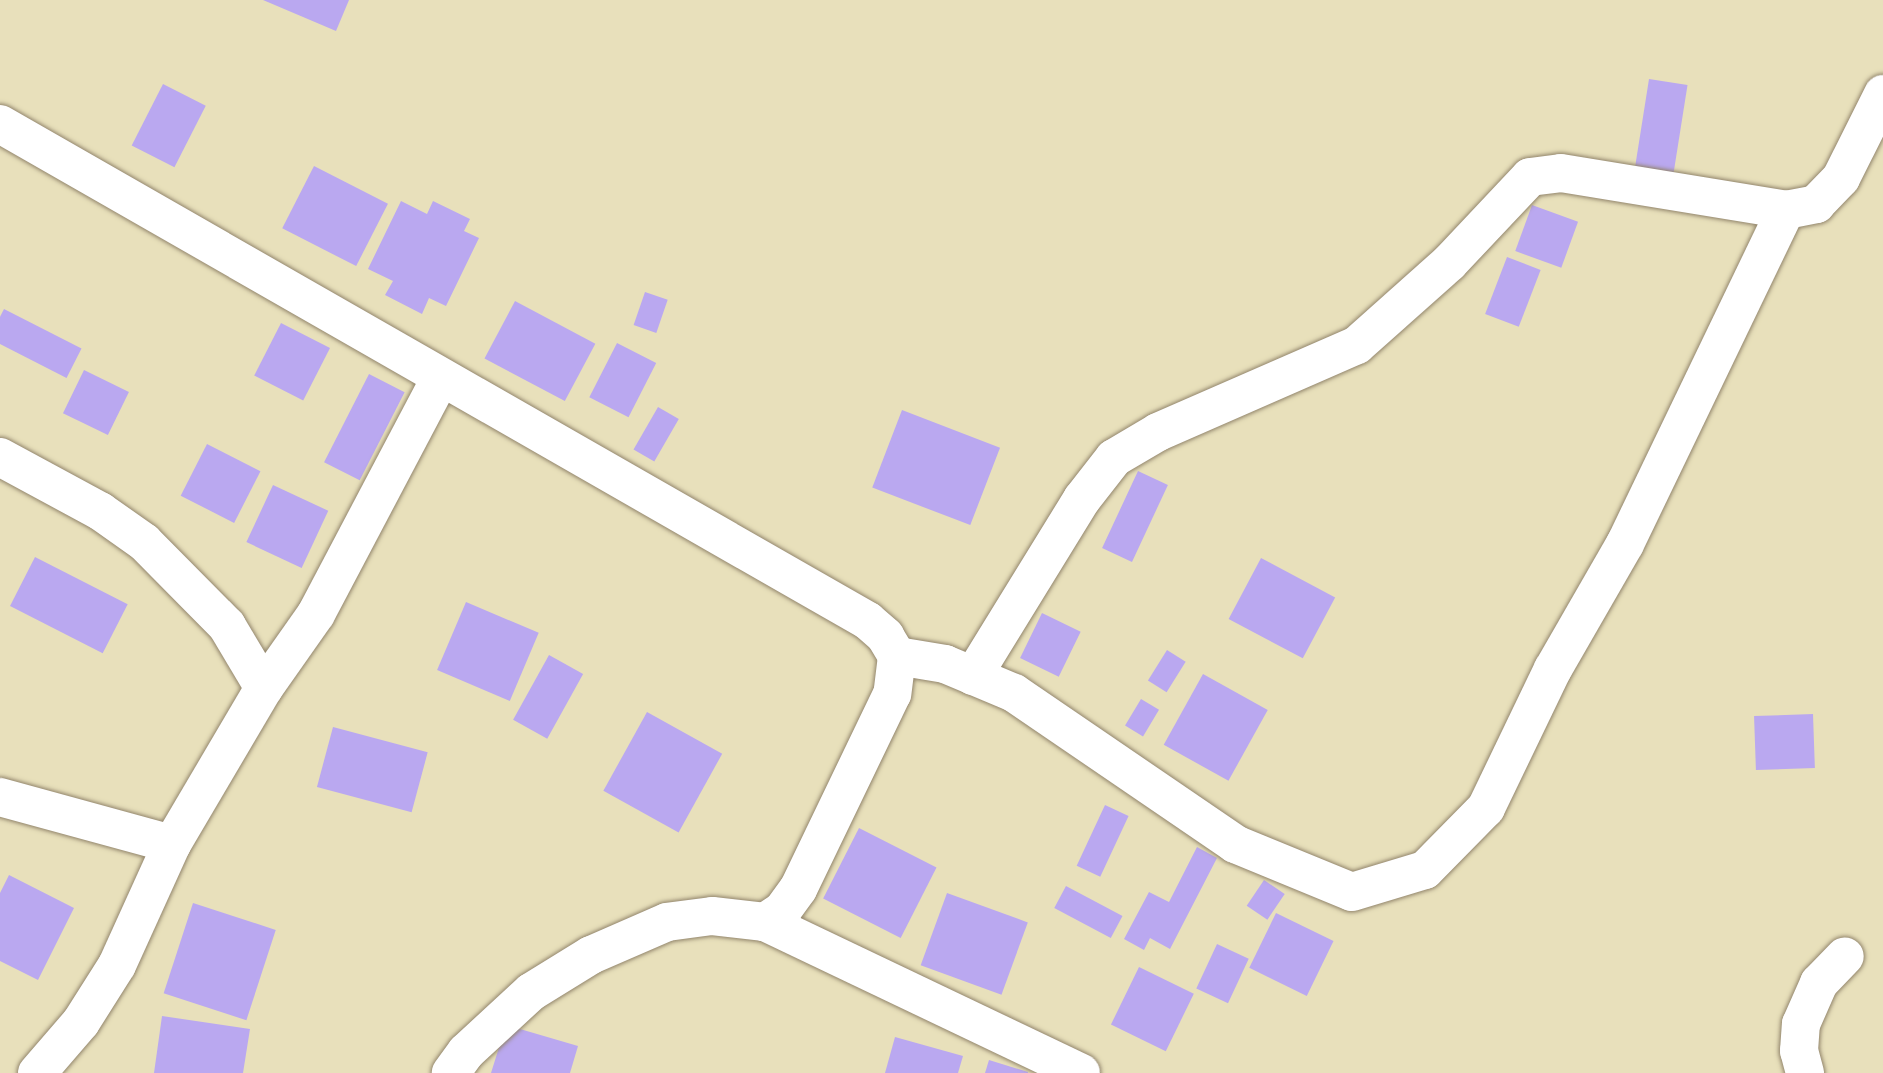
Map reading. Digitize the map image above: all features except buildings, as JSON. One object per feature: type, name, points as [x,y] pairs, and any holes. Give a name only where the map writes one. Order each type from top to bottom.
[{"type":"street","points":[[974,676],[1082,499],[1114,457],[1158,432],[1357,345],[1449,263],[1530,177],[1561,173],[1786,210],[1816,204],[1840,178],[1883,94]]},
{"type":"street","points":[[0,124],[440,379],[868,621],[885,636],[897,656],[892,694],[798,889],[783,910],[765,922]]},
{"type":"street","points":[[897,656],[945,664],[1055,718],[1235,844],[1352,892],[1425,870],[1486,808],[1553,668],[1625,544],[1786,210]]},
{"type":"street","points":[[37,1073],[82,1022],[117,965],[172,844],[264,688],[316,614],[440,379]]},
{"type":"street","points":[[0,457],[100,511],[145,542],[227,626],[264,688]]},
{"type":"street","points":[[0,797],[172,844]]},
{"type":"street","points":[[451,1073],[466,1052],[531,992],[591,955],[667,922],[712,916],[765,922],[1081,1073]]},
{"type":"street","points":[[1805,1073],[1799,1051],[1801,1024],[1819,983],[1845,956]]}]
